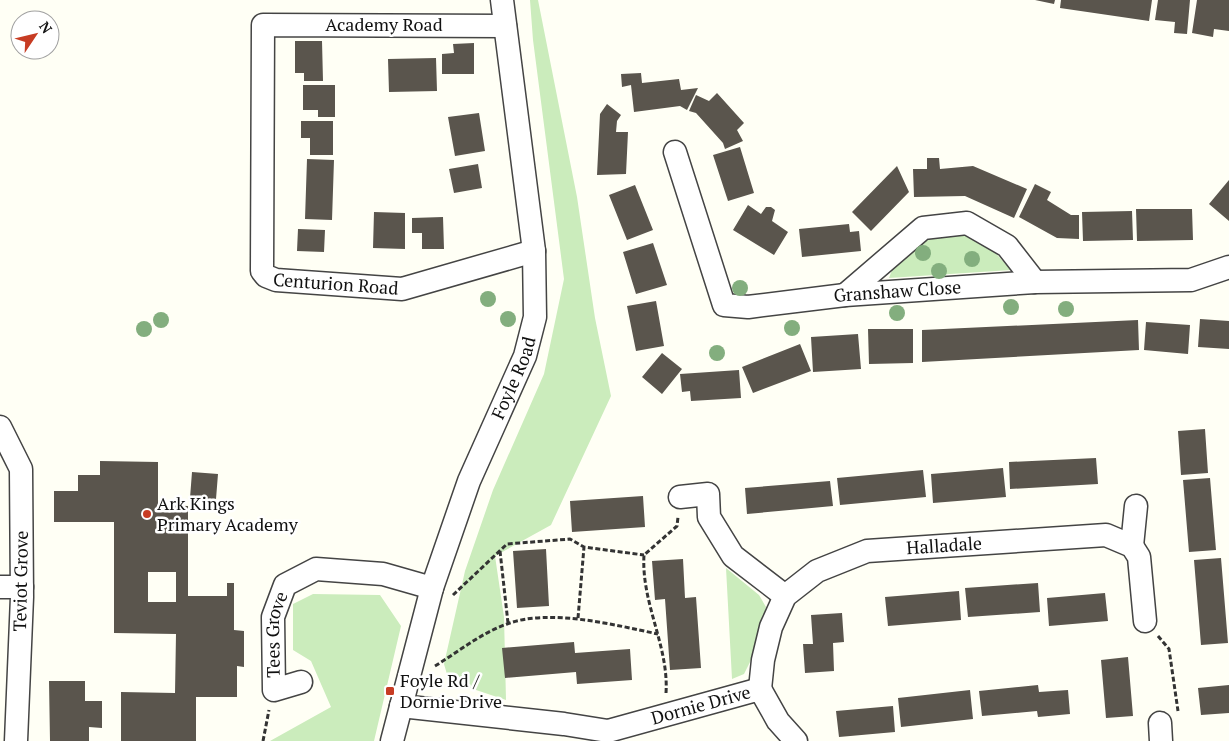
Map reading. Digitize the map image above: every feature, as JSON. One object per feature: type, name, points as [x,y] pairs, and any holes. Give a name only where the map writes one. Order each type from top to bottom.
[{"type":"street","name":"Foyle Road","points":[[392,741],[407,683],[441,593],[469,481],[524,356],[535,317],[534,251],[502,0]]},
{"type":"street","name":"Academy Road","points":[[263,25],[505,26]]},
{"type":"street","name":"Centurion Road","points":[[263,25],[262,271],[266,276],[276,280],[402,290],[534,251]]},
{"type":"street","name":"Granshaw Close","points":[[675,152],[724,305],[748,307],[845,295],[1034,282],[1191,280],[1229,267]]},
{"type":"street","points":[[845,295],[923,228],[967,224],[1007,246],[1034,282]]},
{"type":"street","points":[[1191,280],[1229,283]]},
{"type":"street","name":"Teviot Grove","points":[[0,427],[21,468],[11,587],[16,741]]},
{"type":"street","points":[[680,497],[708,494],[709,517],[733,556],[785,596]]},
{"type":"street","points":[[1136,506],[1132,546],[1139,557],[1145,620]]},
{"type":"street","name":"Halladale","points":[[760,689],[763,660],[771,627],[785,596],[818,571],[867,551],[1106,534],[1132,546]]},
{"type":"street","name":"Tees Grove","points":[[301,682],[274,690],[273,617],[285,585],[316,569],[383,574],[441,593]]},
{"type":"street","name":"Dornie Drive","points":[[401,706],[564,724],[609,736],[665,715],[760,689],[778,721],[796,741]]},
{"type":"path","points":[[644,555],[677,526],[680,497]]},
{"type":"path","points":[[441,593],[507,544],[570,539],[584,547],[644,555]]},
{"type":"path","points":[[578,618],[584,547]]},
{"type":"path","points":[[500,550],[508,623]]},
{"type":"path","points":[[644,555],[647,593],[667,676],[665,715]]},
{"type":"path","points":[[407,683],[508,623],[532,619],[578,618],[658,634]]},
{"type":"path","points":[[1145,620],[1169,649],[1179,713],[1160,732]]},
{"type":"path","points":[[263,741],[274,690]]},
{"type":"green space","points":[[530,0],[538,0],[577,197],[595,318],[611,396],[551,525],[495,556],[504,617],[506,700],[449,681],[444,664],[465,571],[493,490],[544,374],[564,279],[533,40]]},
{"type":"green space","points":[[961,231],[991,248],[1011,270],[889,278],[892,270],[928,235]]},
{"type":"green space","points":[[726,568],[759,595],[766,607],[754,654],[744,674],[732,679]]},
{"type":"green space","points":[[313,594],[380,595],[401,626],[374,741],[270,741],[331,707],[311,661],[293,650],[293,604]]},
{"type":"building","points":[[1035,0],[1055,0],[1054,4]]},
{"type":"building","points":[[1061,0],[1152,0],[1149,21],[1060,8]]},
{"type":"building","points":[[1158,0],[1190,0],[1187,34],[1174,33],[1175,22],[1155,20]]},
{"type":"building","points":[[1197,0],[1229,0],[1229,31],[1214,29],[1213,37],[1192,33]]},
{"type":"building","points":[[295,41],[322,41],[323,81],[304,81],[304,73],[295,73]]},
{"type":"building","points":[[474,43],[474,74],[442,74],[442,54],[454,53],[453,44]]},
{"type":"building","points":[[436,58],[437,91],[389,92],[388,59]]},
{"type":"building","points":[[641,73],[642,83],[679,79],[681,90],[698,88],[687,110],[680,106],[634,112],[631,85],[622,87],[621,74]]},
{"type":"building","points":[[303,85],[335,85],[335,117],[318,117],[318,110],[303,110]]},
{"type":"building","points":[[717,93],[744,123],[737,130],[743,141],[725,149],[723,143],[696,113],[689,111],[696,95],[709,101]]},
{"type":"building","points":[[607,104],[621,115],[617,121],[616,132],[628,132],[626,174],[597,175],[600,114]]},
{"type":"building","points":[[479,113],[485,151],[455,156],[448,117]]},
{"type":"building","points":[[301,121],[333,121],[333,155],[310,155],[310,138],[301,138]]},
{"type":"building","points":[[740,147],[754,193],[728,201],[713,155]]},
{"type":"building","points":[[927,158],[939,158],[940,169],[973,166],[1027,189],[1014,218],[965,196],[914,197],[913,169],[927,169]]},
{"type":"building","points":[[307,159],[334,160],[332,220],[305,219]]},
{"type":"building","points":[[478,164],[482,188],[454,193],[449,169]]},
{"type":"building","points":[[897,166],[909,192],[871,231],[852,212]]},
{"type":"building","points":[[1229,180],[1229,221],[1209,204]]},
{"type":"building","points":[[1035,184],[1051,192],[1047,200],[1071,215],[1079,215],[1079,239],[1057,238],[1019,217]]},
{"type":"building","points":[[635,185],[653,230],[627,240],[609,195]]},
{"type":"building","points":[[748,205],[761,214],[766,207],[771,207],[775,210],[772,221],[788,232],[774,255],[733,230]]},
{"type":"building","points":[[1136,209],[1192,209],[1193,240],[1137,241]]},
{"type":"building","points":[[1132,211],[1133,240],[1083,241],[1082,212]]},
{"type":"building","points":[[374,212],[405,213],[405,249],[373,248]]},
{"type":"building","points":[[443,217],[444,249],[422,249],[422,233],[412,233],[412,218]]},
{"type":"building","points":[[849,224],[850,232],[859,231],[861,251],[802,257],[799,229]]},
{"type":"building","points":[[298,229],[325,230],[324,252],[297,251]]},
{"type":"building","points":[[653,243],[667,285],[636,294],[623,252]]},
{"type":"building","points":[[656,301],[664,346],[636,351],[627,306]]},
{"type":"building","points":[[1200,319],[1229,321],[1229,349],[1198,347]]},
{"type":"building","points":[[1138,320],[1139,350],[922,362],[922,330]]},
{"type":"building","points":[[1146,322],[1190,325],[1188,354],[1144,350]]},
{"type":"building","points":[[868,329],[913,329],[913,363],[869,364]]},
{"type":"building","points":[[858,334],[861,369],[813,372],[811,337]]},
{"type":"building","points":[[800,344],[811,371],[753,393],[742,367]]},
{"type":"building","points":[[662,353],[682,369],[662,394],[642,377]]},
{"type":"building","points":[[739,370],[741,398],[691,401],[690,391],[682,392],[680,374]]},
{"type":"building","points":[[1205,429],[1208,473],[1181,475],[1178,431]]},
{"type":"building","points":[[1096,458],[1098,484],[1010,489],[1009,462]]},
{"type":"building","points":[[100,461],[158,462],[158,505],[188,506],[188,596],[227,596],[227,583],[234,583],[234,630],[244,631],[244,667],[237,666],[237,697],[196,697],[196,741],[121,741],[121,692],[175,693],[176,634],[114,633],[114,522],[54,522],[54,491],[78,491],[78,475],[100,475]],"holes":[[[148,572],[176,572],[176,602],[148,602]]]},
{"type":"building","points":[[1003,468],[1006,497],[933,503],[931,474]]},
{"type":"building","points":[[923,470],[926,497],[840,505],[837,478]]},
{"type":"building","points":[[192,472],[218,474],[216,499],[190,498]]},
{"type":"building","points":[[1210,478],[1216,550],[1189,552],[1183,480]]},
{"type":"building","points":[[830,481],[833,506],[747,514],[745,488]]},
{"type":"building","points":[[643,496],[645,527],[572,532],[570,501]]},
{"type":"building","points":[[546,549],[549,606],[517,608],[513,551]]},
{"type":"building","points":[[1221,558],[1228,643],[1201,645],[1194,560]]},
{"type":"building","points":[[683,559],[685,598],[696,597],[701,668],[670,670],[665,599],[655,600],[652,561]]},
{"type":"building","points":[[1038,583],[1040,612],[968,617],[965,588]]},
{"type":"building","points":[[959,591],[961,620],[888,626],[885,597]]},
{"type":"building","points":[[1105,593],[1108,621],[1049,626],[1047,598]]},
{"type":"building","points":[[842,613],[844,642],[833,643],[834,671],[805,673],[803,644],[813,644],[811,615]]},
{"type":"building","points":[[574,642],[575,653],[630,649],[632,680],[577,684],[576,672],[505,678],[502,648]]},
{"type":"building","points":[[1128,657],[1133,716],[1106,718],[1101,660]]},
{"type":"building","points":[[49,681],[85,681],[85,701],[102,701],[102,728],[89,727],[89,741],[50,741]]},
{"type":"building","points":[[1038,685],[1039,692],[1068,690],[1070,714],[1038,717],[1037,711],[982,716],[979,691]]},
{"type":"building","points":[[1229,685],[1229,713],[1201,715],[1198,688]]},
{"type":"building","points":[[970,690],[973,719],[901,727],[898,698]]},
{"type":"building","points":[[893,706],[895,732],[839,737],[836,711]]},
{"type":"place","name":"Ark Kings Primary Academy","points":[[147,514]]},
{"type":"place","name":"Foyle Rd / Dornie Drive","points":[[390,691]]}]
